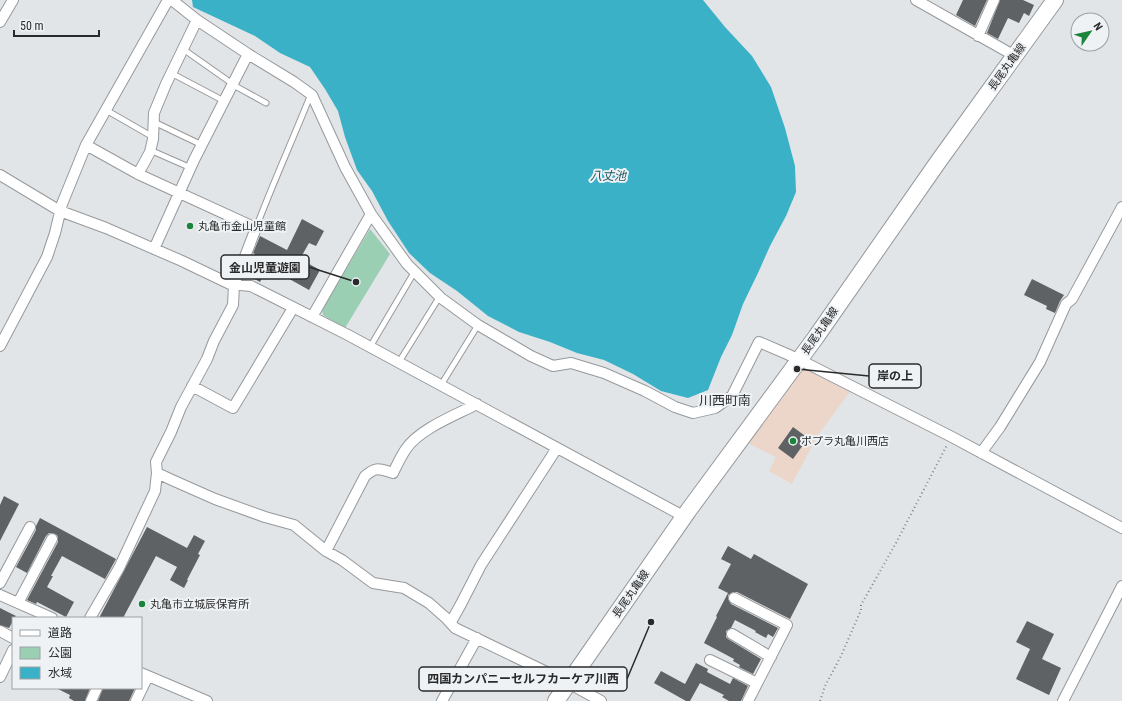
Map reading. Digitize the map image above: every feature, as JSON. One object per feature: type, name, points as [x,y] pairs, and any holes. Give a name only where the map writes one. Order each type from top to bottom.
[{"type":"main road","name":"長尾丸亀線","points":[[556,701],[685,516],[816,337],[938,162],[1055,0]]},
{"type":"street","points":[[0,22],[13,0]]},
{"type":"street","points":[[0,346],[47,257],[62,204],[86,145],[168,0]]},
{"type":"street","points":[[172,0],[197,20],[312,95],[345,167],[371,214],[407,264],[440,296],[478,324],[531,356],[553,366],[572,363],[604,373],[645,391],[675,408],[693,413],[715,408],[732,396],[759,342],[787,354],[952,437],[1122,528]]},
{"type":"street","points":[[916,0],[1015,56]]},
{"type":"street","points":[[978,36],[994,0]]},
{"type":"street","points":[[138,174],[150,150],[153,137],[154,113],[171,73],[197,20]]},
{"type":"street","points":[[154,249],[202,145],[248,54]]},
{"type":"street","points":[[86,145],[138,174],[256,228],[234,285],[233,305],[214,341],[207,359],[181,407],[171,432],[156,462],[157,473],[155,491],[119,568],[91,617]]},
{"type":"street","points":[[0,175],[60,211],[106,228],[230,284],[251,286],[399,362],[685,516]]},
{"type":"street","points":[[981,453],[1000,427],[1040,362],[1066,304],[1072,299],[1122,207]]},
{"type":"street","points":[[312,317],[371,214]]},
{"type":"street","points":[[192,386],[233,408],[293,308]]},
{"type":"street","points":[[326,551],[365,476],[372,470],[379,469],[393,473],[406,448],[414,440],[434,426],[477,404]]},
{"type":"street","points":[[451,622],[481,565],[557,448]]},
{"type":"street","points":[[157,473],[215,499],[265,517],[294,525],[326,551],[342,560],[373,583],[404,588],[430,603],[451,622],[455,628],[561,679],[601,701]]},
{"type":"street","points":[[0,583],[30,528]]},
{"type":"street","points":[[18,603],[52,539]]},
{"type":"street","points":[[1063,701],[1122,586]]},
{"type":"street","points":[[0,595],[18,603],[31,614],[47,617]]},
{"type":"street","points":[[734,598],[787,625],[748,701]]},
{"type":"street","points":[[0,631],[12,637]]},
{"type":"street","points":[[732,634],[771,657]]},
{"type":"street","points":[[442,701],[477,638]]},
{"type":"street","points":[[0,677],[3,663],[12,651]]},
{"type":"street","points":[[710,660],[757,684]]},
{"type":"street","points":[[144,674],[207,701]]},
{"type":"street","points":[[91,701],[97,689]]},
{"type":"street","points":[[136,701],[140,689]]},
{"type":"lane","points":[[183,49],[233,84],[266,103]]},
{"type":"lane","points":[[171,73],[224,101]]},
{"type":"lane","points":[[256,228],[266,201],[293,140],[310,94]]},
{"type":"lane","points":[[106,110],[153,137]]},
{"type":"lane","points":[[154,122],[202,145]]},
{"type":"lane","points":[[150,150],[191,168]]},
{"type":"lane","points":[[370,347],[414,271]]},
{"type":"lane","points":[[399,362],[440,296]]},
{"type":"lane","points":[[441,385],[478,324]]},
{"type":"path","points":[[820,701],[825,686],[841,656],[861,610],[861,605],[896,543],[952,437]]},
{"type":"shaded area","points":[[802,365],[852,389],[818,435],[792,484],[769,471],[776,457],[745,442]]},
{"type":"green space","points":[[370,229],[390,254],[345,328],[323,315],[322,310]]},
{"type":"water","name":"八丈池","points":[[192,0],[703,0],[725,27],[752,56],[771,87],[785,128],[795,166],[796,192],[786,216],[770,246],[743,304],[732,335],[721,357],[708,390],[688,398],[661,391],[633,374],[604,360],[577,353],[519,332],[488,316],[457,291],[430,273],[409,253],[388,221],[372,191],[357,170],[345,137],[338,111],[310,67],[280,53],[255,36],[193,7]]},
{"type":"building","points":[[963,0],[987,0],[975,26],[956,15]]},
{"type":"building","points":[[1000,0],[1023,0],[1034,5],[1029,16],[1024,13],[1019,23],[1008,18],[998,39],[987,33]]},
{"type":"building","points":[[302,219],[324,231],[316,246],[309,243],[300,259],[320,270],[309,290],[268,267],[260,282],[245,274],[255,254],[253,253],[260,236],[287,250]]},
{"type":"building","points":[[1032,279],[1064,295],[1055,313],[1046,309],[1047,306],[1024,295]]},
{"type":"building","points":[[793,427],[808,438],[793,459],[778,448]]},
{"type":"building","points":[[4,496],[19,504],[0,541],[0,505]]},
{"type":"building","points":[[40,518],[116,559],[105,579],[62,556],[47,587],[74,602],[66,617],[37,602],[36,604],[27,600],[58,542],[57,535],[49,533],[46,536],[27,573],[16,567],[36,530],[36,526]]},
{"type":"building","points":[[147,527],[187,548],[194,535],[205,541],[184,588],[170,580],[177,567],[156,556],[124,617],[100,617]]},
{"type":"building","points":[[728,546],[751,559],[754,554],[808,584],[790,619],[737,592],[733,592],[728,595],[728,599],[731,604],[778,628],[773,637],[768,634],[766,638],[735,620],[731,628],[726,631],[726,637],[728,639],[761,659],[753,674],[739,667],[740,665],[733,661],[734,659],[704,643],[728,593],[718,588],[731,564],[721,559]]},
{"type":"building","points":[[0,608],[16,616],[12,617],[12,623],[9,628],[0,625]]},
{"type":"building","points":[[1027,621],[1054,634],[1042,659],[1061,668],[1049,695],[1016,679],[1030,649],[1016,642]]},
{"type":"building","points":[[696,663],[708,669],[707,672],[730,684],[733,678],[748,686],[741,701],[729,701],[722,697],[724,695],[700,683],[690,701],[686,701],[654,683],[661,671],[685,684]]},
{"type":"building","points":[[58,689],[90,689],[85,701],[74,701],[69,698],[70,695]]},
{"type":"building","points":[[103,689],[135,689],[129,701],[98,701]]},
{"type":"place","name":"丸亀市金山児童館","points":[[190,226]]},
{"type":"place","name":"金山児童遊園","points":[[356,282]]},
{"type":"place","name":"岸の上","points":[[797,369]]},
{"type":"place","name":"ポプラ丸亀川西店","points":[[793,441]]},
{"type":"place","name":"丸亀市立城辰保育所","points":[[142,604]]},
{"type":"place","name":"四国カンパニーセルフカーケア川西","points":[[651,622]]},
{"type":"district","name":"川西町南","points":[[725,400]]}]
